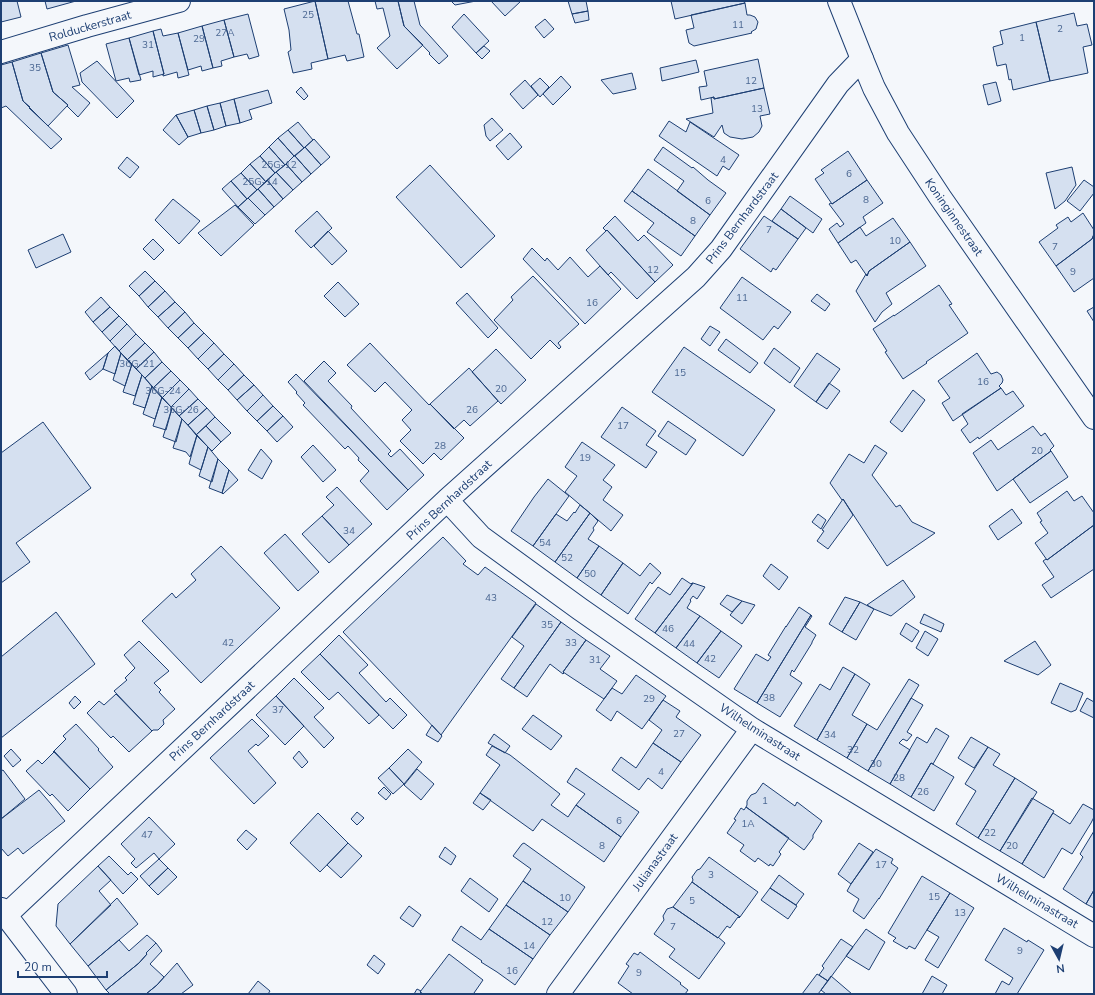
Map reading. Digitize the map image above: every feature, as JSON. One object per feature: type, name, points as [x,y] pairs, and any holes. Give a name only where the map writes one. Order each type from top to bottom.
[{"type":"street","name":"Rolduckerstraat","points":[[1,52],[87,26],[179,1]]},
{"type":"street","name":"Koninginnestraat","points":[[840,1],[874,88],[898,133],[940,197],[1094,418]]},
{"type":"street","name":"Prins Bernhardstraat","points":[[3,912],[447,500],[696,276],[721,249],[838,84],[862,59]]},
{"type":"street","name":"Wilhelminastraat","points":[[447,500],[481,537],[580,609],[752,729],[1094,936]]},
{"type":"street","name":"Julianastraat","points":[[558,994],[752,729]]},
{"type":"street","points":[[3,912],[66,994]]},
{"type":"building","points":[[1,1],[17,1],[21,17],[1,22]]},
{"type":"building","points":[[45,1],[76,1],[47,9]]},
{"type":"building","points":[[315,1],[348,1],[357,34],[359,34],[364,57],[347,61],[345,55],[328,59]]},
{"type":"building","points":[[315,1],[328,59],[311,63],[312,69],[293,73],[288,52],[291,50],[289,30],[284,9]]},
{"type":"building","points":[[375,1],[398,1],[404,26],[423,45],[397,69],[377,48],[390,36],[383,8],[377,9]]},
{"type":"building","points":[[398,1],[414,1],[420,25],[448,56],[439,64],[404,26]]},
{"type":"building","points":[[451,1],[476,1],[455,5]]},
{"type":"building","points":[[491,1],[521,1],[505,16]]},
{"type":"building","points":[[568,1],[586,1],[588,11],[572,14]]},
{"type":"building","points":[[671,1],[744,1],[745,3],[675,19]]},
{"type":"building","points":[[745,3],[747,15],[755,17],[758,22],[756,29],[751,32],[752,33],[694,46],[689,43],[686,30],[694,28],[691,15]]},
{"type":"building","points":[[588,11],[589,20],[575,23],[572,14]]},
{"type":"building","points":[[1074,13],[1077,26],[1087,24],[1092,45],[1083,47],[1088,73],[1050,81],[1036,22]]},
{"type":"building","points":[[248,14],[259,56],[249,59],[247,54],[234,57],[224,20]]},
{"type":"building","points":[[464,14],[489,41],[476,53],[452,27]]},
{"type":"building","points":[[545,19],[554,29],[544,38],[535,27]]},
{"type":"building","points":[[224,20],[234,57],[221,61],[222,66],[213,68],[202,26]]},
{"type":"building","points":[[1036,22],[1050,81],[1013,90],[1011,79],[1009,80],[1006,64],[997,66],[993,47],[1003,44],[1000,31]]},
{"type":"building","points":[[202,26],[213,68],[202,71],[201,66],[188,70],[178,33]]},
{"type":"building","points":[[161,29],[163,36],[178,33],[189,75],[178,78],[177,72],[163,76],[164,74],[153,31]]},
{"type":"building","points":[[153,31],[164,74],[153,77],[153,71],[139,75],[129,38]]},
{"type":"building","points":[[129,38],[141,80],[130,82],[129,78],[116,81],[106,44]]},
{"type":"building","points":[[68,45],[80,85],[72,87],[90,103],[78,117],[67,106],[68,105],[53,92],[41,53]]},
{"type":"building","points":[[484,46],[490,51],[482,59],[476,53]]},
{"type":"building","points":[[41,53],[53,92],[68,105],[48,126],[23,101],[12,62]]},
{"type":"building","points":[[758,59],[764,88],[714,99],[714,97],[701,100],[699,87],[707,86],[704,71]]},
{"type":"building","points":[[696,60],[699,72],[662,81],[660,68]]},
{"type":"building","points":[[97,61],[134,101],[117,118],[82,82],[80,73]]},
{"type":"building","points":[[12,62],[23,101],[62,139],[51,149],[6,106],[1,108],[1,65]]},
{"type":"building","points":[[632,73],[636,89],[613,94],[601,80]]},
{"type":"building","points":[[561,76],[571,87],[553,105],[543,94]]},
{"type":"building","points":[[540,78],[549,87],[540,97],[531,86]]},
{"type":"building","points":[[525,80],[538,95],[523,109],[510,94]]},
{"type":"building","points":[[996,82],[1001,101],[988,105],[983,85]]},
{"type":"building","points":[[301,87],[308,96],[304,100],[296,92]]},
{"type":"building","points":[[764,88],[770,114],[760,116],[762,126],[759,132],[753,137],[742,139],[730,137],[724,133],[722,125],[714,137],[686,119],[713,113],[711,98],[714,97],[714,99]]},
{"type":"building","points":[[268,90],[272,103],[249,110],[252,119],[240,123],[234,99]]},
{"type":"building","points":[[234,99],[240,123],[226,126],[220,103]]},
{"type":"building","points":[[220,103],[226,126],[214,130],[207,106]]},
{"type":"building","points":[[207,106],[214,130],[201,133],[194,110]]},
{"type":"building","points":[[194,110],[201,133],[188,137],[176,115]]},
{"type":"building","points":[[176,115],[188,137],[179,145],[163,130]]},
{"type":"building","points":[[492,118],[503,130],[490,141],[486,136],[484,125]]},
{"type":"building","points":[[669,121],[686,132],[690,122],[739,155],[729,170],[723,166],[717,176],[659,136]]},
{"type":"building","points":[[298,122],[313,140],[304,148],[288,130]]},
{"type":"building","points":[[288,130],[304,148],[294,156],[278,138]]},
{"type":"building","points":[[510,133],[522,147],[508,160],[496,146]]},
{"type":"building","points":[[278,138],[294,156],[285,165],[269,147]]},
{"type":"building","points":[[314,139],[330,157],[321,165],[305,147]]},
{"type":"building","points":[[269,147],[285,165],[275,173],[260,156]]},
{"type":"building","points":[[305,147],[321,165],[311,174],[295,156]]},
{"type":"building","points":[[663,147],[692,168],[693,167],[726,193],[710,215],[677,191],[684,181],[654,160]]},
{"type":"building","points":[[848,151],[867,180],[832,204],[815,179],[824,173],[821,170]]},
{"type":"building","points":[[260,156],[275,173],[266,182],[250,164]]},
{"type":"building","points":[[294,156],[311,174],[302,182],[286,164]]},
{"type":"building","points":[[127,157],[139,167],[130,178],[118,168]]},
{"type":"building","points":[[250,164],[266,182],[257,190],[241,173]]},
{"type":"building","points":[[286,164],[302,182],[293,190],[276,172]]},
{"type":"building","points":[[430,165],[495,236],[461,268],[396,197]]},
{"type":"building","points":[[1072,167],[1076,185],[1065,201],[1055,209],[1046,173]]},
{"type":"building","points":[[648,169],[710,215],[695,236],[632,191]]},
{"type":"building","points":[[276,172],[293,190],[283,199],[267,180]]},
{"type":"building","points":[[241,173],[257,190],[247,199],[231,181]]},
{"type":"building","points":[[267,180],[283,199],[274,207],[258,189]]},
{"type":"building","points":[[867,180],[883,203],[863,217],[866,223],[838,243],[829,229],[837,223],[840,227],[844,224],[829,204],[832,204]]},
{"type":"building","points":[[1084,180],[1094,187],[1094,193],[1080,211],[1067,201]]},
{"type":"building","points":[[231,181],[247,199],[238,207],[222,189]]},
{"type":"building","points":[[258,189],[274,207],[265,215],[248,198]]},
{"type":"building","points":[[632,191],[695,236],[681,256],[647,232],[654,223],[624,201]]},
{"type":"building","points":[[790,196],[822,219],[813,233],[781,209]]},
{"type":"building","points":[[248,198],[265,215],[255,224],[238,207]]},
{"type":"building","points":[[173,199],[200,221],[179,244],[155,220]]},
{"type":"building","points":[[235,205],[254,225],[221,256],[198,233]]},
{"type":"building","points":[[781,209],[806,228],[798,239],[772,221]]},
{"type":"building","points":[[317,211],[332,228],[311,248],[295,231]]},
{"type":"building","points":[[1083,213],[1094,230],[1092,239],[1056,266],[1039,242],[1058,228],[1056,225],[1068,217],[1071,222]]},
{"type":"building","points":[[615,216],[638,241],[644,235],[673,265],[655,282],[607,230],[606,231],[603,228]]},
{"type":"building","points":[[764,216],[798,239],[776,270],[773,268],[771,272],[740,249]]},
{"type":"building","points":[[893,218],[910,242],[869,271],[867,276],[856,260],[851,263],[838,243],[860,227],[866,236]]},
{"type":"building","points":[[607,230],[655,282],[637,299],[611,272],[608,275],[586,250]]},
{"type":"building","points":[[328,231],[347,251],[332,265],[314,246]]},
{"type":"building","points":[[63,234],[71,252],[36,268],[28,250]]},
{"type":"building","points":[[1094,234],[1094,278],[1074,292],[1056,266],[1092,239]]},
{"type":"building","points":[[153,239],[164,250],[154,260],[143,249]]},
{"type":"building","points":[[910,242],[926,266],[886,293],[892,304],[882,312],[875,322],[856,291],[869,271]]},
{"type":"building","points":[[532,248],[545,261],[547,258],[558,270],[570,257],[588,277],[600,266],[621,289],[585,324],[523,259]]},
{"type":"building","points":[[145,271],[155,281],[139,296],[129,286]]},
{"type":"building","points":[[533,276],[579,324],[558,343],[561,347],[559,349],[550,340],[531,359],[494,320],[513,300],[511,297]]},
{"type":"building","points":[[742,277],[791,312],[778,329],[774,326],[763,340],[720,308]]},
{"type":"building","points":[[155,281],[165,291],[148,307],[139,296]]},
{"type":"building","points":[[338,282],[359,304],[345,317],[324,296]]},
{"type":"building","points":[[939,285],[952,304],[949,305],[968,333],[903,379],[885,352],[887,351],[873,329]]},
{"type":"building","points":[[165,291],[175,302],[158,317],[148,307]]},
{"type":"building","points":[[467,293],[498,328],[488,338],[456,303]]},
{"type":"building","points":[[817,294],[830,304],[825,311],[811,301]]},
{"type":"building","points":[[101,297],[110,307],[93,322],[85,312]]},
{"type":"building","points":[[175,302],[185,312],[168,328],[158,317]]},
{"type":"building","points":[[110,307],[119,316],[102,332],[93,322]]},
{"type":"building","points":[[1094,307],[1094,322],[1087,311]]},
{"type":"building","points":[[185,312],[194,323],[178,338],[168,328]]},
{"type":"building","points":[[119,316],[127,324],[110,341],[102,332]]},
{"type":"building","points":[[194,323],[204,333],[188,348],[178,338]]},
{"type":"building","points":[[127,324],[136,334],[119,351],[110,341]]},
{"type":"building","points":[[710,326],[720,332],[710,346],[701,339]]},
{"type":"building","points":[[204,333],[214,343],[198,359],[188,348]]},
{"type":"building","points":[[136,334],[145,343],[127,360],[119,351]]},
{"type":"building","points":[[726,339],[758,363],[750,373],[718,350]]},
{"type":"building","points":[[145,343],[154,352],[136,369],[127,360]]},
{"type":"building","points":[[214,343],[224,354],[208,369],[198,359]]},
{"type":"building","points":[[370,343],[429,405],[430,404],[464,438],[441,460],[434,453],[423,464],[400,441],[411,430],[402,420],[412,410],[385,382],[375,392],[347,365]]},
{"type":"building","points":[[115,346],[121,353],[115,374],[103,369],[108,353]]},
{"type":"building","points":[[684,347],[775,410],[743,456],[652,392]]},
{"type":"building","points":[[774,348],[800,368],[790,383],[764,363]]},
{"type":"building","points":[[496,349],[526,380],[501,404],[472,372]]},
{"type":"building","points":[[154,352],[162,362],[145,378],[136,369]]},
{"type":"building","points":[[108,353],[103,369],[90,380],[85,373]]},
{"type":"building","points":[[121,353],[132,364],[125,386],[113,380]]},
{"type":"building","points":[[817,353],[840,369],[816,402],[794,386]]},
{"type":"building","points":[[977,353],[991,374],[997,372],[1001,375],[1003,380],[999,386],[1001,388],[953,421],[942,403],[950,398],[938,381]]},
{"type":"building","points":[[224,354],[234,364],[218,380],[208,369]]},
{"type":"building","points":[[324,361],[336,373],[328,381],[391,451],[388,454],[391,457],[400,449],[424,475],[408,490],[304,381]]},
{"type":"building","points":[[162,362],[171,371],[153,388],[145,378]]},
{"type":"building","points":[[132,364],[142,375],[135,396],[123,392]]},
{"type":"building","points":[[234,364],[244,375],[228,390],[218,380]]},
{"type":"building","points":[[469,368],[498,401],[470,426],[464,420],[454,429],[430,404]]},
{"type":"building","points":[[171,371],[180,380],[162,398],[153,388]]},
{"type":"building","points":[[296,374],[408,490],[387,510],[360,481],[369,471],[358,460],[359,458],[348,446],[345,449],[303,405],[305,403],[288,382]]},
{"type":"building","points":[[142,375],[152,386],[145,408],[133,404]]},
{"type":"building","points":[[244,375],[254,385],[237,400],[228,390]]},
{"type":"building","points":[[180,380],[189,389],[171,407],[162,398]]},
{"type":"building","points":[[829,383],[840,391],[827,409],[816,402]]},
{"type":"building","points":[[254,385],[263,395],[247,411],[237,400]]},
{"type":"building","points":[[152,386],[162,397],[155,419],[143,414]]},
{"type":"building","points":[[1001,388],[1006,395],[1013,391],[1024,406],[979,439],[978,437],[970,443],[961,430],[968,424],[962,414]]},
{"type":"building","points":[[189,389],[198,399],[179,416],[171,407]]},
{"type":"building","points":[[913,390],[925,400],[902,432],[890,422]]},
{"type":"building","points":[[263,395],[273,406],[257,421],[247,411]]},
{"type":"building","points":[[162,397],[172,408],[166,430],[153,426]]},
{"type":"building","points":[[198,399],[207,408],[188,425],[179,416]]},
{"type":"building","points":[[273,406],[283,416],[267,431],[257,421]]},
{"type":"building","points":[[622,407],[656,431],[646,445],[657,452],[646,468],[601,437]]},
{"type":"building","points":[[172,408],[182,419],[176,442],[163,437]]},
{"type":"building","points":[[207,408],[215,417],[196,435],[188,425]]},
{"type":"building","points":[[283,416],[293,427],[277,442],[267,431]]},
{"type":"building","points":[[215,417],[231,433],[221,442],[206,426]]},
{"type":"building","points":[[182,419],[197,435],[190,457],[186,452],[173,448]]},
{"type":"building","points":[[668,421],[696,440],[686,455],[658,436]]},
{"type":"building","points":[[43,422],[91,488],[16,543],[30,562],[1,583],[1,453]]},
{"type":"building","points":[[206,426],[221,442],[212,451],[196,435]]},
{"type":"building","points":[[1033,426],[1041,436],[1045,433],[1054,446],[1050,450],[1051,451],[997,491],[973,453],[991,440],[998,450]]},
{"type":"building","points":[[197,435],[208,447],[201,470],[189,464]]},
{"type":"building","points":[[582,442],[615,465],[603,480],[612,487],[603,500],[623,515],[611,531],[565,492],[577,476],[565,467]]},
{"type":"building","points":[[313,445],[336,470],[323,482],[301,457]]},
{"type":"building","points":[[875,445],[887,453],[872,475],[896,507],[900,505],[912,522],[935,533],[887,566],[843,499],[842,500],[830,483],[849,454],[864,463]]},
{"type":"building","points":[[208,447],[218,459],[212,482],[199,476]]},
{"type":"building","points":[[261,449],[272,461],[262,479],[248,470]]},
{"type":"building","points":[[1051,451],[1068,477],[1030,503],[1013,479]]},
{"type":"building","points":[[218,459],[229,470],[222,493],[209,488]]},
{"type":"building","points":[[229,470],[238,480],[223,494],[222,493]]},
{"type":"building","points":[[548,479],[569,496],[533,546],[511,531]]},
{"type":"building","points":[[337,487],[372,524],[349,545],[322,516],[334,505],[326,497]]},
{"type":"building","points":[[1067,491],[1074,501],[1082,496],[1094,513],[1094,525],[1047,560],[1035,543],[1048,533],[1040,522],[1042,521],[1037,513]]},
{"type":"building","points":[[843,499],[853,515],[828,549],[817,541],[824,531],[822,530]]},
{"type":"building","points":[[580,505],[590,513],[555,562],[533,546],[556,514],[567,521]]},
{"type":"building","points":[[1012,509],[1022,523],[998,540],[989,526]]},
{"type":"building","points":[[590,513],[598,521],[588,539],[599,546],[577,578],[555,562]]},
{"type":"building","points":[[818,514],[826,520],[821,529],[812,522]]},
{"type":"building","points":[[322,516],[349,545],[329,563],[302,534]]},
{"type":"building","points":[[1094,525],[1094,569],[1051,598],[1042,585],[1054,577],[1043,561],[1046,559],[1047,560]]},
{"type":"building","points":[[285,534],[319,572],[298,591],[264,553]]},
{"type":"building","points":[[443,537],[466,561],[463,564],[478,575],[485,567],[536,603],[441,735],[343,632]]},
{"type":"building","points":[[221,546],[280,608],[201,683],[142,621],[172,593],[176,598],[196,580],[191,574]]},
{"type":"building","points":[[599,546],[623,563],[601,595],[577,578]]},
{"type":"building","points":[[623,563],[640,576],[650,563],[661,573],[652,584],[650,582],[628,614],[601,595]]},
{"type":"building","points":[[771,564],[788,577],[779,590],[763,576]]},
{"type":"building","points":[[682,578],[691,584],[693,583],[655,633],[635,619],[658,587],[670,595]]},
{"type":"building","points":[[903,580],[915,597],[891,616],[867,605]]},
{"type":"building","points":[[693,583],[705,587],[697,599],[693,596],[687,608],[700,616],[676,648],[655,633]]},
{"type":"building","points":[[727,595],[742,601],[732,612],[720,604]]},
{"type":"building","points":[[845,597],[860,602],[842,632],[829,624]]},
{"type":"building","points":[[742,601],[755,605],[742,624],[730,615]]},
{"type":"building","points":[[860,602],[874,609],[856,640],[842,632]]},
{"type":"building","points":[[536,604],[561,622],[514,688],[501,679],[524,646],[512,637]]},
{"type":"building","points":[[799,607],[811,615],[757,703],[734,689],[756,654],[768,661],[771,657],[768,655]]},
{"type":"building","points":[[56,612],[95,664],[1,738],[1,657]]},
{"type":"building","points":[[924,614],[944,624],[941,632],[920,623]]},
{"type":"building","points":[[811,615],[812,616],[805,627],[816,635],[794,672],[792,670],[790,675],[802,683],[780,717],[757,703]]},
{"type":"building","points":[[700,616],[721,631],[697,663],[676,648]]},
{"type":"building","points":[[561,622],[586,640],[563,674],[550,664],[527,697],[514,688]]},
{"type":"building","points":[[906,623],[919,631],[912,642],[900,634]]},
{"type":"building","points":[[721,631],[742,646],[719,678],[697,663]]},
{"type":"building","points":[[925,631],[938,639],[928,656],[916,648]]},
{"type":"building","points":[[339,635],[368,665],[359,673],[386,702],[390,698],[407,715],[393,729],[320,654]]},
{"type":"building","points":[[586,640],[610,656],[600,669],[617,681],[604,699],[563,672]]},
{"type":"building","points":[[139,641],[169,671],[154,683],[161,690],[159,692],[175,709],[163,720],[164,724],[158,730],[152,731],[114,691],[127,680],[125,678],[135,668],[124,655]]},
{"type":"building","points":[[1035,641],[1051,665],[1038,675],[1004,661]]},
{"type":"building","points":[[320,654],[379,715],[369,724],[338,692],[329,700],[301,672]]},
{"type":"building","points":[[843,667],[855,674],[817,740],[794,726],[820,684],[830,690]]},
{"type":"building","points":[[855,674],[870,684],[852,715],[867,724],[847,758],[817,740]]},
{"type":"building","points":[[636,675],[666,696],[642,729],[617,711],[611,721],[596,710],[612,688],[622,694]]},
{"type":"building","points":[[294,678],[324,708],[314,717],[334,738],[324,748],[276,696]]},
{"type":"building","points":[[909,679],[919,685],[868,771],[847,758],[867,724],[877,730]]},
{"type":"building","points":[[1060,683],[1083,693],[1076,710],[1071,712],[1051,703]]},
{"type":"building","points":[[116,694],[152,731],[129,752],[113,736],[111,738],[87,713],[99,701],[104,705]]},
{"type":"building","points":[[75,696],[81,702],[74,709],[69,703]]},
{"type":"building","points":[[276,696],[304,726],[285,745],[256,715]]},
{"type":"building","points":[[911,698],[923,705],[907,732],[912,735],[907,741],[903,739],[899,743],[910,750],[890,784],[868,771]]},
{"type":"building","points":[[1087,698],[1094,702],[1094,718],[1080,711]]},
{"type":"building","points":[[663,700],[680,711],[676,717],[701,735],[681,762],[653,743],[662,730],[649,720]]},
{"type":"building","points":[[533,715],[562,736],[551,750],[522,729]]},
{"type":"building","points":[[252,719],[269,736],[258,746],[256,744],[248,751],[276,783],[254,804],[210,758]]},
{"type":"building","points":[[76,724],[113,767],[90,789],[54,751],[66,739],[63,736]]},
{"type":"building","points":[[432,725],[442,736],[438,742],[426,735]]},
{"type":"building","points":[[936,728],[949,736],[933,764],[931,763],[911,797],[890,784],[917,737],[927,743]]},
{"type":"building","points":[[494,734],[510,746],[505,753],[488,743]]},
{"type":"building","points":[[971,737],[988,747],[974,768],[958,758]]},
{"type":"building","points":[[653,743],[681,762],[662,789],[648,778],[639,790],[612,770],[621,757],[636,768]]},
{"type":"building","points":[[492,746],[510,755],[560,794],[551,805],[568,817],[576,805],[621,837],[604,862],[542,819],[533,831],[480,793],[500,765],[486,755]]},
{"type":"building","points":[[988,747],[1000,754],[993,765],[1015,778],[978,838],[956,824],[976,791],[965,784]]},
{"type":"building","points":[[11,749],[21,760],[13,767],[4,756]]},
{"type":"building","points":[[408,749],[422,762],[404,784],[389,768]]},
{"type":"building","points":[[299,751],[308,762],[302,768],[293,758]]},
{"type":"building","points":[[54,752],[90,789],[68,811],[52,794],[50,796],[26,771],[38,760],[42,764]]},
{"type":"building","points":[[931,763],[954,777],[934,811],[911,797]]},
{"type":"building","points":[[389,768],[404,784],[393,794],[378,778]]},
{"type":"building","points":[[576,768],[639,812],[621,837],[576,805],[585,794],[567,782]]},
{"type":"building","points":[[417,769],[434,784],[421,800],[404,785]]},
{"type":"building","points":[[3,770],[25,799],[1,819],[1,771]]},
{"type":"building","points":[[1015,778],[1037,792],[1000,851],[978,838]]},
{"type":"building","points":[[763,783],[795,806],[797,802],[822,821],[813,835],[813,838],[804,850],[746,807],[747,801],[751,795],[756,793]]},
{"type":"building","points":[[384,787],[391,794],[386,800],[378,793]]},
{"type":"building","points":[[39,790],[65,821],[23,854],[18,848],[8,856],[1,848],[1,819]]},
{"type":"building","points":[[480,793],[491,800],[483,810],[473,803]]},
{"type":"building","points":[[1032,798],[1054,811],[1022,864],[1000,851]]},
{"type":"building","points":[[1083,804],[1094,810],[1094,817],[1072,854],[1062,848],[1044,878],[1022,864],[1053,813],[1070,824]]},
{"type":"building","points":[[746,807],[789,838],[779,852],[781,854],[773,866],[770,864],[769,866],[758,858],[755,862],[740,851],[744,845],[727,833],[736,820],[734,819],[741,808],[744,810]]},
{"type":"building","points":[[357,812],[364,818],[357,825],[351,819]]},
{"type":"building","points":[[318,813],[348,843],[320,872],[290,843]]},
{"type":"building","points":[[149,817],[175,844],[159,859],[154,853],[136,868],[131,863],[135,859],[121,844]]},
{"type":"building","points":[[246,830],[257,839],[247,850],[237,840]]},
{"type":"building","points":[[1094,831],[1094,890],[1086,904],[1063,889],[1083,857],[1080,854]]},
{"type":"building","points":[[348,843],[362,856],[341,878],[327,865]]},
{"type":"building","points":[[524,843],[585,887],[568,912],[523,881],[531,869],[513,856]]},
{"type":"building","points":[[859,843],[873,852],[851,884],[838,874]]},
{"type":"building","points":[[445,847],[456,856],[451,865],[439,857]]},
{"type":"building","points":[[876,849],[893,859],[891,863],[898,868],[879,899],[864,919],[853,911],[859,899],[847,891]]},
{"type":"building","points":[[109,856],[128,875],[131,872],[138,879],[123,894],[98,866]]},
{"type":"building","points":[[709,857],[758,892],[740,917],[692,882],[692,877]]},
{"type":"building","points":[[159,859],[168,868],[149,886],[140,876]]},
{"type":"building","points":[[98,866],[111,880],[99,891],[111,905],[70,944],[56,926],[58,904]]},
{"type":"building","points":[[168,868],[177,877],[158,895],[149,886]]},
{"type":"building","points":[[779,875],[804,894],[796,905],[770,888]]},
{"type":"building","points":[[922,876],[950,893],[915,949],[909,946],[907,949],[893,941],[896,938],[888,933]]},
{"type":"building","points":[[470,878],[498,899],[489,912],[461,891]]},
{"type":"building","points":[[523,881],[568,912],[550,935],[506,905]]},
{"type":"building","points":[[692,882],[740,917],[738,917],[730,928],[727,926],[718,938],[673,907]]},
{"type":"building","points":[[770,888],[797,906],[788,919],[761,900]]},
{"type":"building","points":[[1094,890],[1094,908],[1086,904]]},
{"type":"building","points":[[950,893],[974,908],[938,968],[925,960],[939,937],[927,930]]},
{"type":"building","points":[[117,898],[138,924],[88,966],[70,944]]},
{"type":"building","points":[[506,905],[550,935],[533,959],[489,929]]},
{"type":"building","points":[[409,906],[421,915],[413,927],[400,918]]},
{"type":"building","points":[[673,907],[725,943],[699,979],[669,957],[675,949],[654,934],[664,920],[663,916],[667,909]]},
{"type":"building","points":[[461,926],[481,940],[489,929],[533,959],[515,985],[452,940]]},
{"type":"building","points":[[1004,928],[1044,950],[1017,994],[995,994],[1002,981],[1009,985],[1013,978],[985,960]]},
{"type":"building","points":[[866,929],[885,942],[869,970],[846,956]]},
{"type":"building","points":[[147,935],[156,943],[139,963],[106,990],[88,966],[119,940],[129,951]]},
{"type":"building","points":[[841,939],[853,947],[828,981],[819,975],[824,968],[822,966]]},
{"type":"building","points":[[156,943],[162,951],[150,964],[164,977],[157,985],[146,994],[110,994],[106,990],[139,963]]},
{"type":"building","points":[[640,952],[681,983],[680,984],[688,990],[685,994],[633,994],[618,983],[629,966],[626,964],[634,953],[638,955]]},
{"type":"building","points":[[449,954],[483,980],[474,993],[476,994],[423,994],[420,992]]},
{"type":"building","points":[[374,955],[385,964],[378,974],[367,965]]},
{"type":"building","points":[[177,963],[193,985],[181,994],[146,994],[157,985]]},
{"type":"building","points":[[817,974],[828,981],[818,994],[802,994]]},
{"type":"building","points":[[831,976],[852,994],[826,994],[821,990]]},
{"type":"building","points":[[932,976],[947,985],[942,994],[922,994]]},
{"type":"building","points":[[258,981],[270,991],[268,994],[248,994]]},
{"type":"building","points":[[417,989],[421,991],[420,992],[423,994],[414,994]]}]
